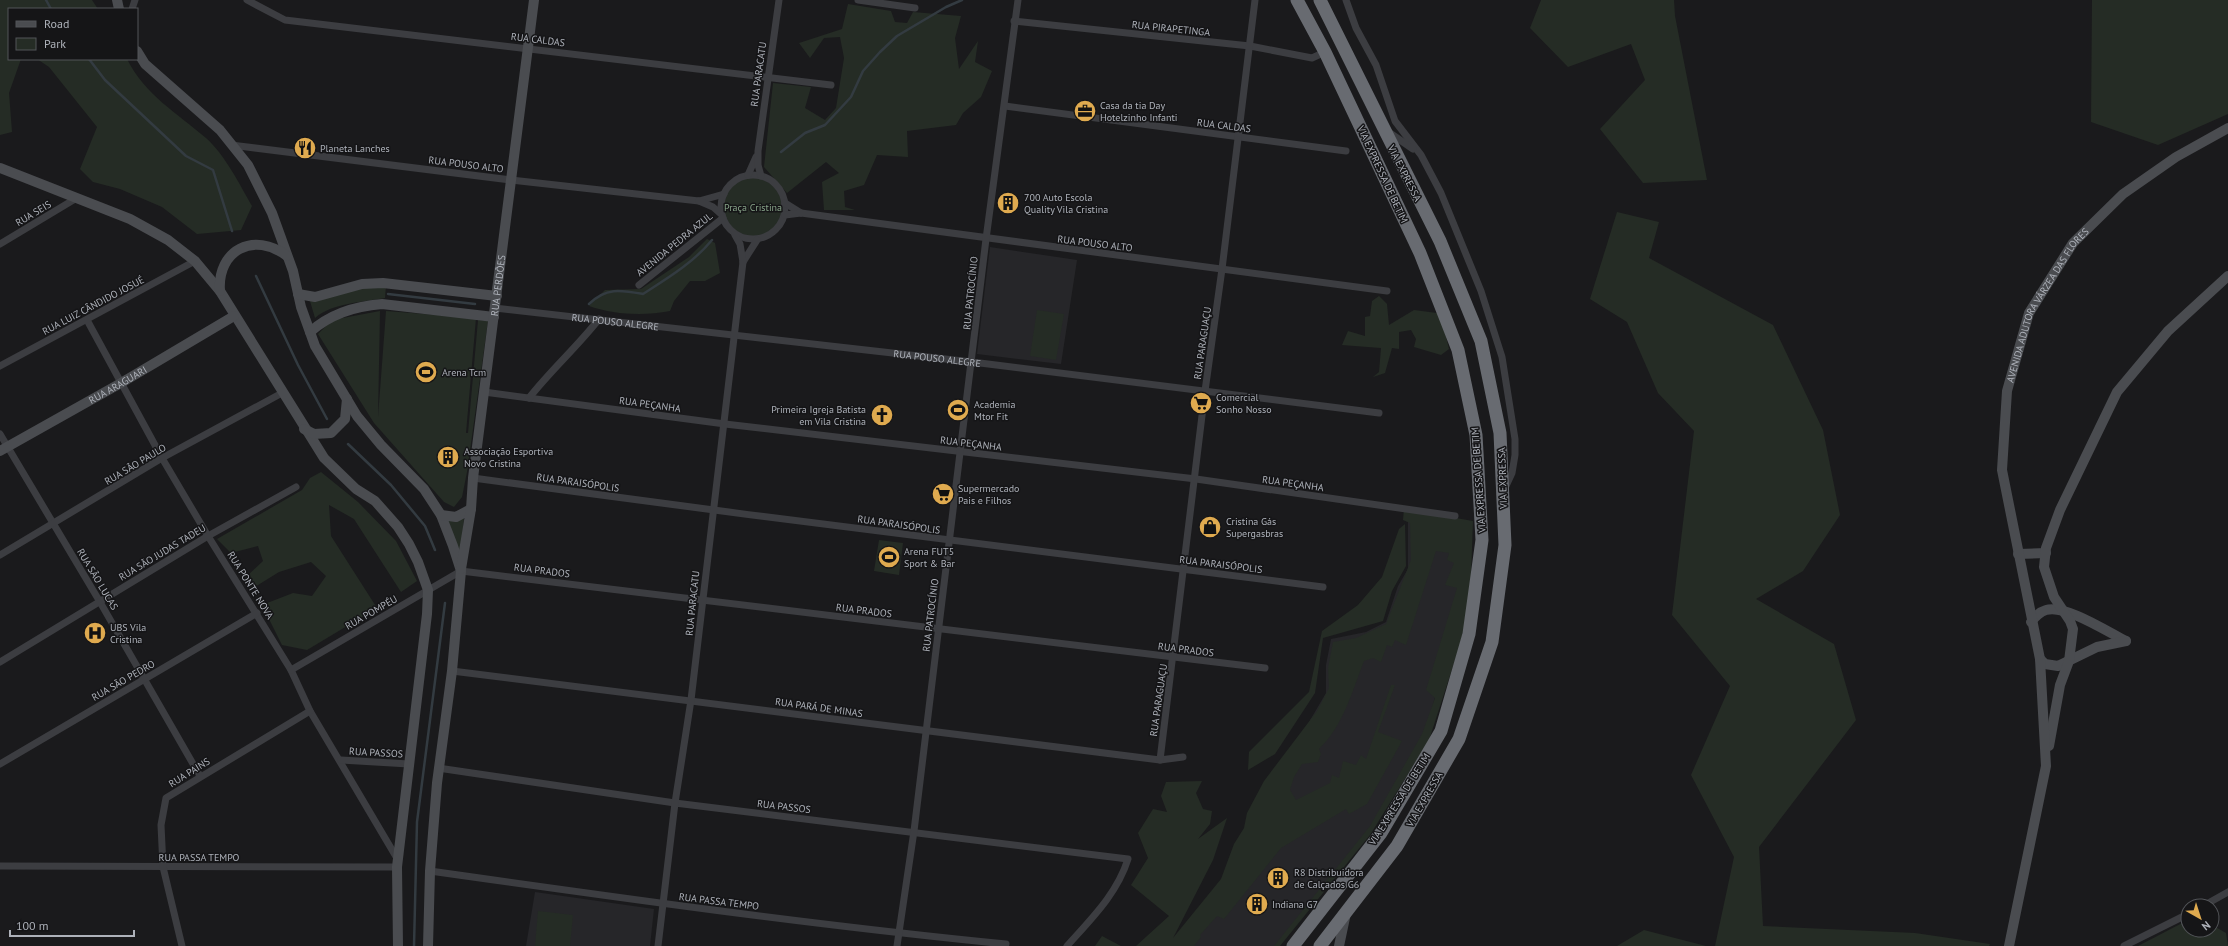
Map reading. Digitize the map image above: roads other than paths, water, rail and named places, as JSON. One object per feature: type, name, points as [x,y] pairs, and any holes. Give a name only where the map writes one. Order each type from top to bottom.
[{"type":"highway","name":"VIA EXPRESSA DE BETIM","points":[[1293,946],[1380,833],[1441,731],[1469,634],[1482,540],[1476,435],[1458,350],[1420,253],[1325,52],[1297,0]]},
{"type":"highway","name":"VIA EXPRESSA","points":[[1320,0],[1440,241],[1481,342],[1500,433],[1505,544],[1492,642],[1459,739],[1398,846],[1320,946]]},
{"type":"street","name":"RUA CALDAS","points":[[247,0],[285,20],[831,85]]},
{"type":"street","name":"RUA PERDÕES","points":[[428,946],[430,871],[438,768],[452,670],[461,571],[471,509],[473,478],[534,0]]},
{"type":"street","name":"RUA PARACATU","points":[[761,176],[758,165],[758,151],[767,77],[779,0]]},
{"type":"street","points":[[858,0],[915,8]]},
{"type":"street","name":"RUA PATROCÍNIO","points":[[897,946],[914,831],[986,239],[1018,0]]},
{"type":"street","name":"RUA PARAGUAÇU","points":[[1160,760],[1174,658],[1205,392],[1222,269],[1255,0]]},
{"type":"street","points":[[1346,0],[1354,23],[1376,65],[1395,121],[1421,155],[1441,193],[1482,291],[1502,357],[1513,424],[1515,455],[1512,473],[1503,494]]},
{"type":"street","name":"RUA PIRAPETINGA","points":[[1014,21],[1250,46],[1312,58],[1325,52]]},
{"type":"street","points":[[138,52],[146,64],[220,130],[248,165],[272,213],[315,346],[358,416],[381,445],[424,489],[441,515],[461,571]]},
{"type":"street","name":"RUA CALDAS","points":[[1005,106],[1346,151]]},
{"type":"street","points":[[1383,128],[1421,155]]},
{"type":"street","name":"AVENIDA ADUTORA VÁRZEA DAS FLORES","points":[[2046,766],[2040,659],[2031,622],[2002,470],[2007,391],[2030,313],[2073,243],[2124,194],[2176,158],[2228,128]]},
{"type":"street","name":"RUA POUSO ALTO","points":[[231,145],[511,180],[699,201],[713,207],[722,216]]},
{"type":"street","name":"RUA PARACATU","points":[[748,176],[758,151]]},
{"type":"street","points":[[0,168],[75,199],[130,219],[168,240],[195,261],[220,291],[304,429],[324,458],[356,489],[375,502],[398,527],[418,562],[428,590],[428,614],[398,863],[398,946]]},
{"type":"street","points":[[748,176],[761,176],[778,186],[785,203],[785,215],[778,229],[765,238],[757,240],[746,239],[735,235],[725,224],[722,216],[721,204],[724,194],[733,182],[748,176]]},
{"type":"street","name":"RUA POUSO ALTO","points":[[699,201],[724,194]]},
{"type":"street","name":"RUA SEIS","points":[[0,244],[75,199]]},
{"type":"street","name":"RUA POUSO ALTO","points":[[785,203],[801,213]]},
{"type":"street","name":"RUA POUSO ALTO","points":[[785,215],[801,213],[986,239],[1387,291]]},
{"type":"street","name":"AVENIDA PEDRA AZUL","points":[[639,286],[722,216]]},
{"type":"street","name":"RUA PARACATU","points":[[658,946],[675,803],[691,700],[712,511],[725,424],[743,262],[740,244],[735,235]]},
{"type":"street","name":"RUA PARACATU","points":[[743,262],[757,240]]},
{"type":"street","points":[[220,291],[219,280],[222,269],[227,259],[235,251],[257,244],[268,245],[287,256]]},
{"type":"street","name":"RUA LUIZ CÂNDIDO JOSUÉ","points":[[0,366],[195,261]]},
{"type":"street","name":"AVENIDA ADUTORA VÁRZEA DAS FLORES","points":[[2010,946],[2046,766],[2060,685],[2069,661],[2073,629],[2070,621],[2054,597],[2044,568],[2046,553],[2060,510],[2117,392],[2168,331],[2228,276]]},
{"type":"street","points":[[298,294],[315,297],[362,284],[383,283],[497,296]]},
{"type":"street","name":"RUA POUSO ALEGRE","points":[[310,332],[324,320],[334,316],[372,305],[382,304],[599,318],[972,362],[1379,414]]},
{"type":"street","name":"RUA ARAGUARI","points":[[4,449],[121,383],[234,316]]},
{"type":"street","points":[[529,398],[546,377],[578,346],[599,318]]},
{"type":"street","name":"RUA PONTE NOVA","points":[[87,320],[162,458],[208,536],[291,670],[310,711],[341,760],[398,863]]},
{"type":"street","name":"RUA PEÇANHA","points":[[484,392],[725,424],[1196,479],[1455,516]]},
{"type":"street","name":"RUA SÃO PAULO","points":[[0,556],[162,458],[282,393]]},
{"type":"street","points":[[304,429],[314,434],[331,433],[345,419],[347,399]]},
{"type":"street","name":"RUA SÃO LUCAS","points":[[0,434],[4,449],[53,524],[100,602],[200,776]]},
{"type":"street","name":"RUA PARAISÓPOLIS","points":[[473,478],[712,511],[858,528],[949,541],[1323,588]]},
{"type":"street","name":"RUA SÃO JUDAS TADEU","points":[[0,662],[208,536],[296,487]]},
{"type":"street","points":[[441,515],[456,517],[471,509]]},
{"type":"street","points":[[2018,554],[2046,553]]},
{"type":"street","name":"RUA POMPÉU","points":[[291,670],[461,571]]},
{"type":"street","name":"RUA PRADOS","points":[[461,571],[1265,668]]},
{"type":"street","points":[[2031,622],[2037,615],[2046,610],[2063,611],[2126,641],[2097,647],[2069,661],[2053,666],[2045,664],[2040,659]]},
{"type":"street","name":"RUA SÃO PEDRO","points":[[0,764],[257,613]]},
{"type":"street","name":"RUA PARÁ DE MINAS","points":[[452,670],[1160,760],[1183,757]]},
{"type":"street","name":"RUA PAINS","points":[[182,946],[163,867],[161,825],[166,798],[200,776],[310,711]]},
{"type":"street","name":"RUA PASSOS","points":[[341,760],[409,764]]},
{"type":"street","name":"RUA PASSOS","points":[[438,768],[675,803],[914,831],[1128,859],[1122,876],[1101,908],[1067,946]]},
{"type":"street","name":"RUA PASSA TEMPO","points":[[0,866],[163,867],[398,863]]},
{"type":"street","name":"RUA PASSA TEMPO","points":[[430,871],[663,904],[898,934],[1006,944]]},
{"type":"street","points":[[2217,898],[2228,892]]},
{"type":"street","points":[[1340,946],[1346,912]]},
{"type":"street","points":[[2124,946],[2180,918]]},
{"type":"waterway","points":[[46,0],[50,8]]},
{"type":"waterway","points":[[781,152],[805,133],[825,125],[851,97],[863,71],[897,36],[946,7],[962,0]]},
{"type":"waterway","points":[[90,60],[105,80],[186,156],[213,170],[232,231]]},
{"type":"waterway","points":[[589,304],[608,292],[628,291],[643,294],[671,276],[697,256],[712,240]]},
{"type":"waterway","points":[[256,276],[298,365],[327,419]]},
{"type":"waterway","points":[[388,294],[475,304]]},
{"type":"waterway","points":[[348,444],[391,485],[425,526],[435,550]]},
{"type":"waterway","points":[[414,946],[417,822],[445,603]]},
{"type":"place","name":"Casa da tia Day Hotelzinho Infanti","points":[[1085,111]]},
{"type":"place","name":"Planeta Lanches","points":[[305,148]]},
{"type":"place","name":"700 Auto Escola Quality Vila Cristina","points":[[1008,203]]},
{"type":"place","name":"Arena Tcm","points":[[426,372]]},
{"type":"place","name":"Comercial Sonho Nosso","points":[[1201,403]]},
{"type":"place","name":"Academia Mtor Fit","points":[[958,410]]},
{"type":"place","name":"Primeira Igreja Batista em Vila Cristina","points":[[882,415]]},
{"type":"place","name":"Associação Esportiva Novo Cristina","points":[[448,457]]},
{"type":"place","name":"Supermercado Pais e Filhos","points":[[943,494]]},
{"type":"place","name":"Cristina Gás Supergasbras","points":[[1210,527]]},
{"type":"place","name":"Arena FUT5 Sport & Bar","points":[[889,557]]},
{"type":"place","name":"UBS Vila Cristina","points":[[95,633]]},
{"type":"place","name":"R8 Distribuidora de Calçados G6","points":[[1278,878]]},
{"type":"place","name":"Indiana G7","points":[[1257,904]]},
{"type":"park label","name":"Praça Cristina","points":[[753,207]]}]
